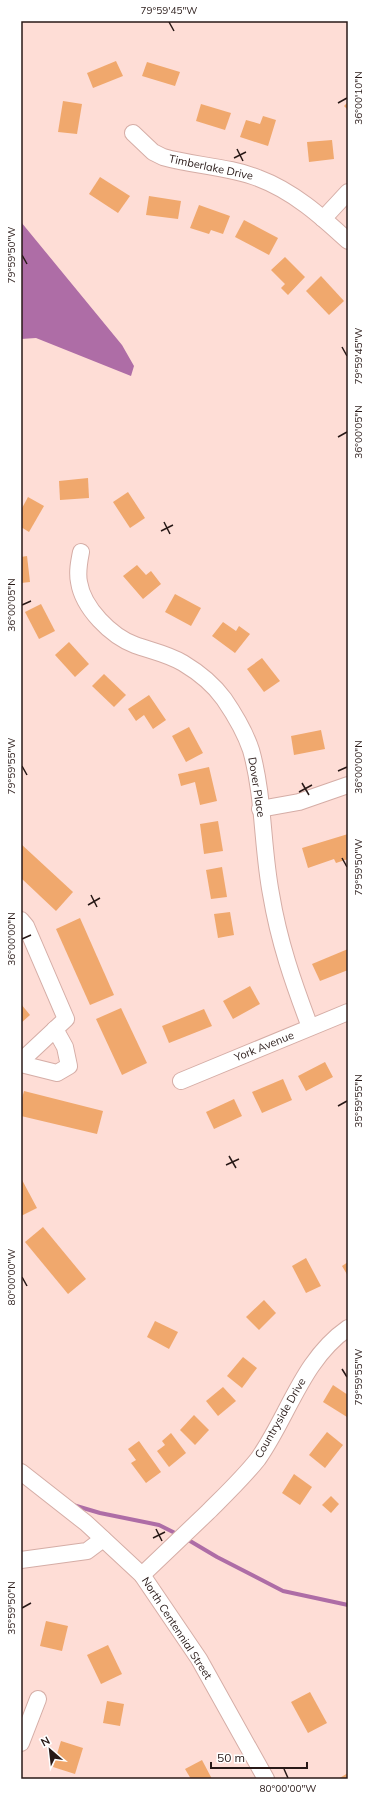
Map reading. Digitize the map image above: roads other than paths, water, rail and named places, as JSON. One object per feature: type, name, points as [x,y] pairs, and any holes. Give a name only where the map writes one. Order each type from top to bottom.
[{"type":"street","name":"Timberlake Drive","points":[[133,134],[153,152],[163,157],[258,177],[285,191],[323,219],[348,240]]},
{"type":"street","points":[[323,219],[348,192]]},
{"type":"street","name":"Dover Place","points":[[81,552],[78,569],[79,583],[88,605],[101,622],[116,635],[134,645],[159,652],[183,663],[205,679],[223,698],[240,724],[256,769],[270,892],[279,936],[290,974],[310,1027]]},
{"type":"street","points":[[260,809],[299,802],[348,785]]},
{"type":"street","points":[[21,920],[26,926],[66,1019],[55,1029],[21,1062],[57,1073],[69,1066],[65,1047],[55,1029]]},
{"type":"street","name":"York Avenue","points":[[181,1081],[348,1012]]},
{"type":"street","name":"Countryside Drive","points":[[142,1575],[238,1482],[253,1465],[270,1439],[311,1364],[322,1351],[348,1328]]},
{"type":"street","name":"North Centennial Street","points":[[21,1472],[86,1523],[142,1575],[199,1659],[266,1779]]},
{"type":"street","points":[[21,1560],[87,1551],[103,1539]]},
{"type":"street","points":[[21,1743],[38,1699]]},
{"type":"waterway","points":[[73,1505],[100,1513],[159,1525],[179,1535]]},
{"type":"waterway","points":[[185,1538],[217,1557],[283,1591],[348,1605]]}]
